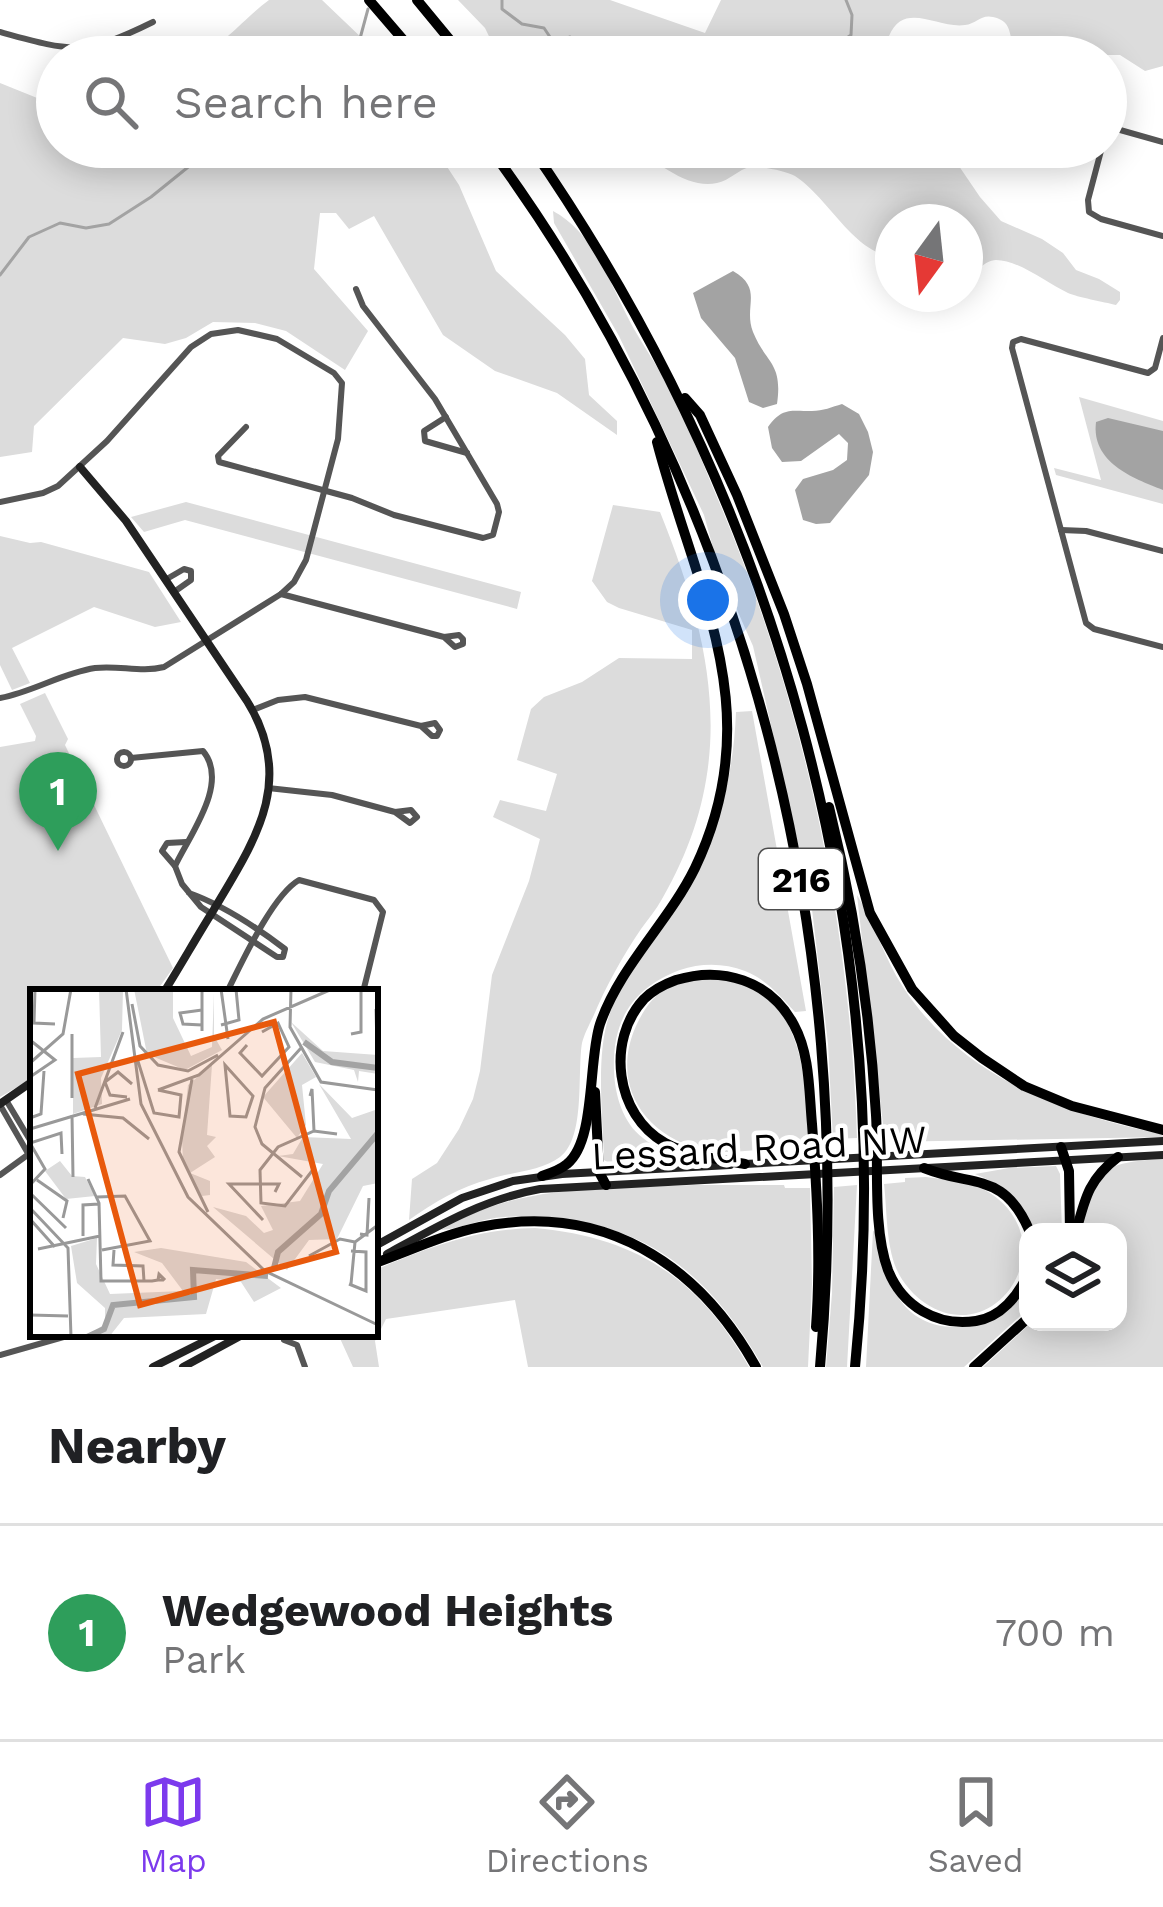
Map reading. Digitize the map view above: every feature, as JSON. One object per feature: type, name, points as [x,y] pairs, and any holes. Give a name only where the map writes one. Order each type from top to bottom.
[{"type":"highway","points":[[369,0],[400,36]]},
{"type":"highway","points":[[417,0],[446,36]]},
{"type":"highway","name":"216","points":[[503,168],[574,275],[650,416],[739,633],[771,739],[805,904],[819,1005],[828,1244],[817,1367]]},
{"type":"highway","name":"216","points":[[545,168],[621,286],[713,470],[758,583],[809,749],[842,913],[858,1051],[864,1191],[855,1367]]},
{"type":"highway","points":[[674,386],[700,415],[761,553],[807,684],[870,913],[913,989],[954,1036],[1024,1086],[1072,1106],[1163,1130]]},
{"type":"highway","points":[[542,1176],[566,1166],[581,1145],[598,1030],[613,994],[679,897],[705,845],[722,788],[725,684],[719,645],[650,416]]},
{"type":"highway","points":[[809,749],[839,847],[860,958],[876,1114],[880,1222],[889,1271],[899,1289],[940,1320],[982,1320],[1008,1304],[1019,1288]]},
{"type":"highway","points":[[745,1164],[664,1142],[636,1117],[628,1100],[620,1069],[628,1023],[644,999],[666,984],[700,974],[734,976],[774,998],[794,1024],[808,1084],[818,1216],[817,1367]]},
{"type":"highway","points":[[594,1059],[599,1172],[606,1185]]},
{"type":"highway","points":[[1061,1147],[1067,1160],[1072,1223]]},
{"type":"highway","points":[[1076,1223],[1096,1176],[1118,1157]]},
{"type":"highway","points":[[925,1168],[994,1186],[1018,1208],[1026,1223]]},
{"type":"highway","points":[[378,1261],[480,1227],[534,1222],[588,1229],[644,1250],[693,1282],[730,1324],[756,1367]]},
{"type":"highway","points":[[974,1367],[1019,1326]]},
{"type":"main road","points":[[80,467],[126,521],[253,710],[268,759],[264,814],[254,843],[166,989]]},
{"type":"main road","points":[[2,1103],[30,1083]]},
{"type":"main road","name":"Lessard Road NW","points":[[378,1244],[462,1198],[513,1180],[542,1176],[1163,1141]]},
{"type":"main road","name":"Lessard Road NW","points":[[378,1260],[457,1216],[501,1198],[539,1190],[1163,1155]]},
{"type":"main road","points":[[153,1367],[213,1337]]},
{"type":"main road","points":[[183,1367],[238,1337]]},
{"type":"street","points":[[125,36],[153,22]]},
{"type":"street","points":[[0,32],[36,42]]},
{"type":"street","points":[[1127,134],[1163,142]]},
{"type":"street","points":[[1096,168],[1089,212],[1163,236]]},
{"type":"street","points":[[246,427],[218,456],[218,462],[357,500],[394,515],[489,538],[493,535],[499,509],[446,417],[363,306],[356,289]]},
{"type":"street","points":[[0,502],[51,490],[80,467],[195,344],[218,332],[238,330],[277,339],[342,382],[338,439],[304,565],[294,582],[164,667],[150,671],[93,668],[0,698]]},
{"type":"street","points":[[1163,338],[1155,368],[1148,373],[1021,339],[1013,342],[1086,623],[1163,647]]},
{"type":"street","points":[[446,417],[424,431],[423,439],[467,453]]},
{"type":"street","points":[[1061,530],[1086,531],[1163,551]]},
{"type":"street","points":[[166,580],[181,570],[191,571],[191,580],[174,592]]},
{"type":"street","points":[[281,594],[444,638]]},
{"type":"street","points":[[253,710],[278,700],[305,697],[422,726]]},
{"type":"street","points":[[130,758],[203,751],[208,755],[206,809],[175,866]]},
{"type":"street","points":[[268,788],[332,795],[395,812]]},
{"type":"street","points":[[187,842],[167,843],[164,854],[201,908],[213,910],[260,931],[285,949],[283,957],[213,910]]},
{"type":"street","points":[[230,989],[287,887],[298,880],[374,900],[383,912],[364,989]]},
{"type":"street","points":[[2,1103],[30,1150]]},
{"type":"street","points":[[0,1175],[30,1154]]},
{"type":"street","points":[[0,1355],[63,1337]]},
{"type":"street","points":[[284,1340],[297,1345],[305,1367]]},
{"type":"shaded area","points":[[269,0],[322,0],[360,36],[228,36]]},
{"type":"shaded area","points":[[458,0],[610,0],[705,33],[721,0],[1163,0],[1163,66],[1145,71],[1127,59],[1127,36],[1011,36],[1003,21],[989,16],[965,25],[923,18],[903,20],[889,36],[489,36]]},
{"type":"shaded area","points":[[0,83],[36,98],[36,168],[448,168],[496,271],[585,359],[589,395],[617,421],[617,435],[557,393],[495,371],[443,335],[374,216],[349,229],[336,213],[320,213],[314,269],[368,331],[345,370],[286,331],[255,323],[213,322],[165,344],[123,338],[34,426],[32,452],[0,457]]},
{"type":"shaded area","points":[[666,168],[747,168],[721,182],[695,182]]},
{"type":"shaded area","points":[[767,168],[960,168],[1001,221],[1042,239],[1063,253],[1076,270],[1120,292],[1120,300],[1116,305],[1072,295],[1005,261],[983,265],[983,204],[875,204],[875,251],[854,236],[791,174]]},
{"type":"shaded area","points":[[553,211],[581,233],[601,263],[675,399],[722,509],[777,661],[818,817],[833,896],[845,976],[857,1138],[833,1139],[828,1044],[811,901],[753,646],[719,569],[704,515],[619,336],[554,223]]},
{"type":"shaded area","points":[[733,271],[748,284],[753,332],[778,380],[777,404],[763,408],[749,402],[735,358],[701,318],[693,293]]},
{"type":"shaded area","points":[[1079,397],[1163,421],[1163,504],[1056,475],[1054,468],[1101,480]]},
{"type":"shaded area","points":[[842,404],[859,414],[868,432],[873,452],[869,475],[830,523],[816,524],[803,520],[795,490],[803,479],[833,470],[847,460],[848,443],[839,434],[801,461],[782,462],[772,448],[768,427],[787,412]]},
{"type":"shaded area","points":[[1108,418],[1163,431],[1163,490],[1127,474],[1107,458],[1096,436],[1096,422]]},
{"type":"shaded area","points":[[186,502],[521,592],[517,609],[185,520],[144,532],[131,517]]},
{"type":"shaded area","points":[[613,505],[660,512],[694,610],[710,706],[702,801],[686,850],[662,899],[621,961],[584,1037],[577,1120],[568,1148],[545,1165],[458,1191],[409,1220],[412,1179],[437,1163],[473,1099],[492,975],[529,881],[540,839],[493,817],[500,800],[546,811],[557,774],[517,760],[531,709],[544,697],[582,682],[619,658],[692,659],[692,630],[619,608],[607,602],[592,581]]},
{"type":"shaded area","points":[[0,536],[41,542],[149,572],[181,622],[155,627],[94,607],[12,648],[30,683],[12,690],[0,665]]},
{"type":"shaded area","points":[[45,693],[68,739],[65,745],[173,968],[158,989],[30,989],[30,1080],[0,1097],[0,747],[35,741],[20,704]]},
{"type":"shaded area","points":[[752,711],[806,1011],[795,1012],[760,979],[729,966],[688,968],[649,986],[621,1022],[614,1053],[616,1090],[636,1132],[687,1158],[614,1166],[604,1160],[601,1066],[605,1029],[615,1000],[697,870],[725,794],[736,712]]},
{"type":"shaded area","points":[[857,895],[903,987],[954,1044],[984,1067],[1052,1102],[1163,1137],[885,1142]]},
{"type":"shaded area","points":[[709,977],[746,985],[781,1012],[799,1053],[811,1144],[740,1151],[699,1149],[661,1131],[636,1102],[627,1067],[641,1016],[664,990]]},
{"type":"shaded area","points":[[1163,1159],[1163,1367],[983,1367],[1022,1331],[1127,1331],[1127,1223],[1083,1223],[1095,1182],[1126,1163]]},
{"type":"shaded area","points":[[1056,1166],[1062,1223],[1028,1223],[1011,1196],[975,1174]]},
{"type":"shaded area","points":[[905,1178],[967,1183],[990,1193],[1012,1214],[1019,1231],[1019,1270],[1013,1285],[997,1302],[976,1313],[951,1314],[925,1303],[908,1288],[896,1268],[884,1184],[905,1182]]},
{"type":"shaded area","points":[[694,1185],[810,1188],[808,1367],[763,1367],[715,1298],[688,1272],[658,1250],[624,1234],[548,1217],[496,1218],[441,1230],[470,1215],[532,1196]]},
{"type":"shaded area","points":[[857,1185],[847,1367],[826,1367],[834,1187]]},
{"type":"shaded area","points":[[535,1228],[571,1233],[633,1252],[686,1286],[730,1336],[749,1367],[528,1367],[515,1300],[386,1319],[378,1335],[378,1269],[453,1241]]},
{"type":"shaded area","points":[[873,1231],[898,1297],[928,1322],[946,1327],[984,1321],[1019,1297],[1019,1317],[964,1367],[866,1367]]},
{"type":"shaded area","points":[[339,1337],[377,1337],[379,1367],[353,1367]]},
{"type":"waterway","points":[[502,0],[502,9],[522,24],[544,28],[549,36]]},
{"type":"waterway","points":[[846,0],[852,15],[850,36]]},
{"type":"waterway","points":[[361,36],[368,9]]},
{"type":"waterway","points":[[0,275],[29,237],[60,223],[86,228],[109,224],[187,168]]},
{"type":"place","name":"Wedgewood Heights","points":[[58,851]]}]
